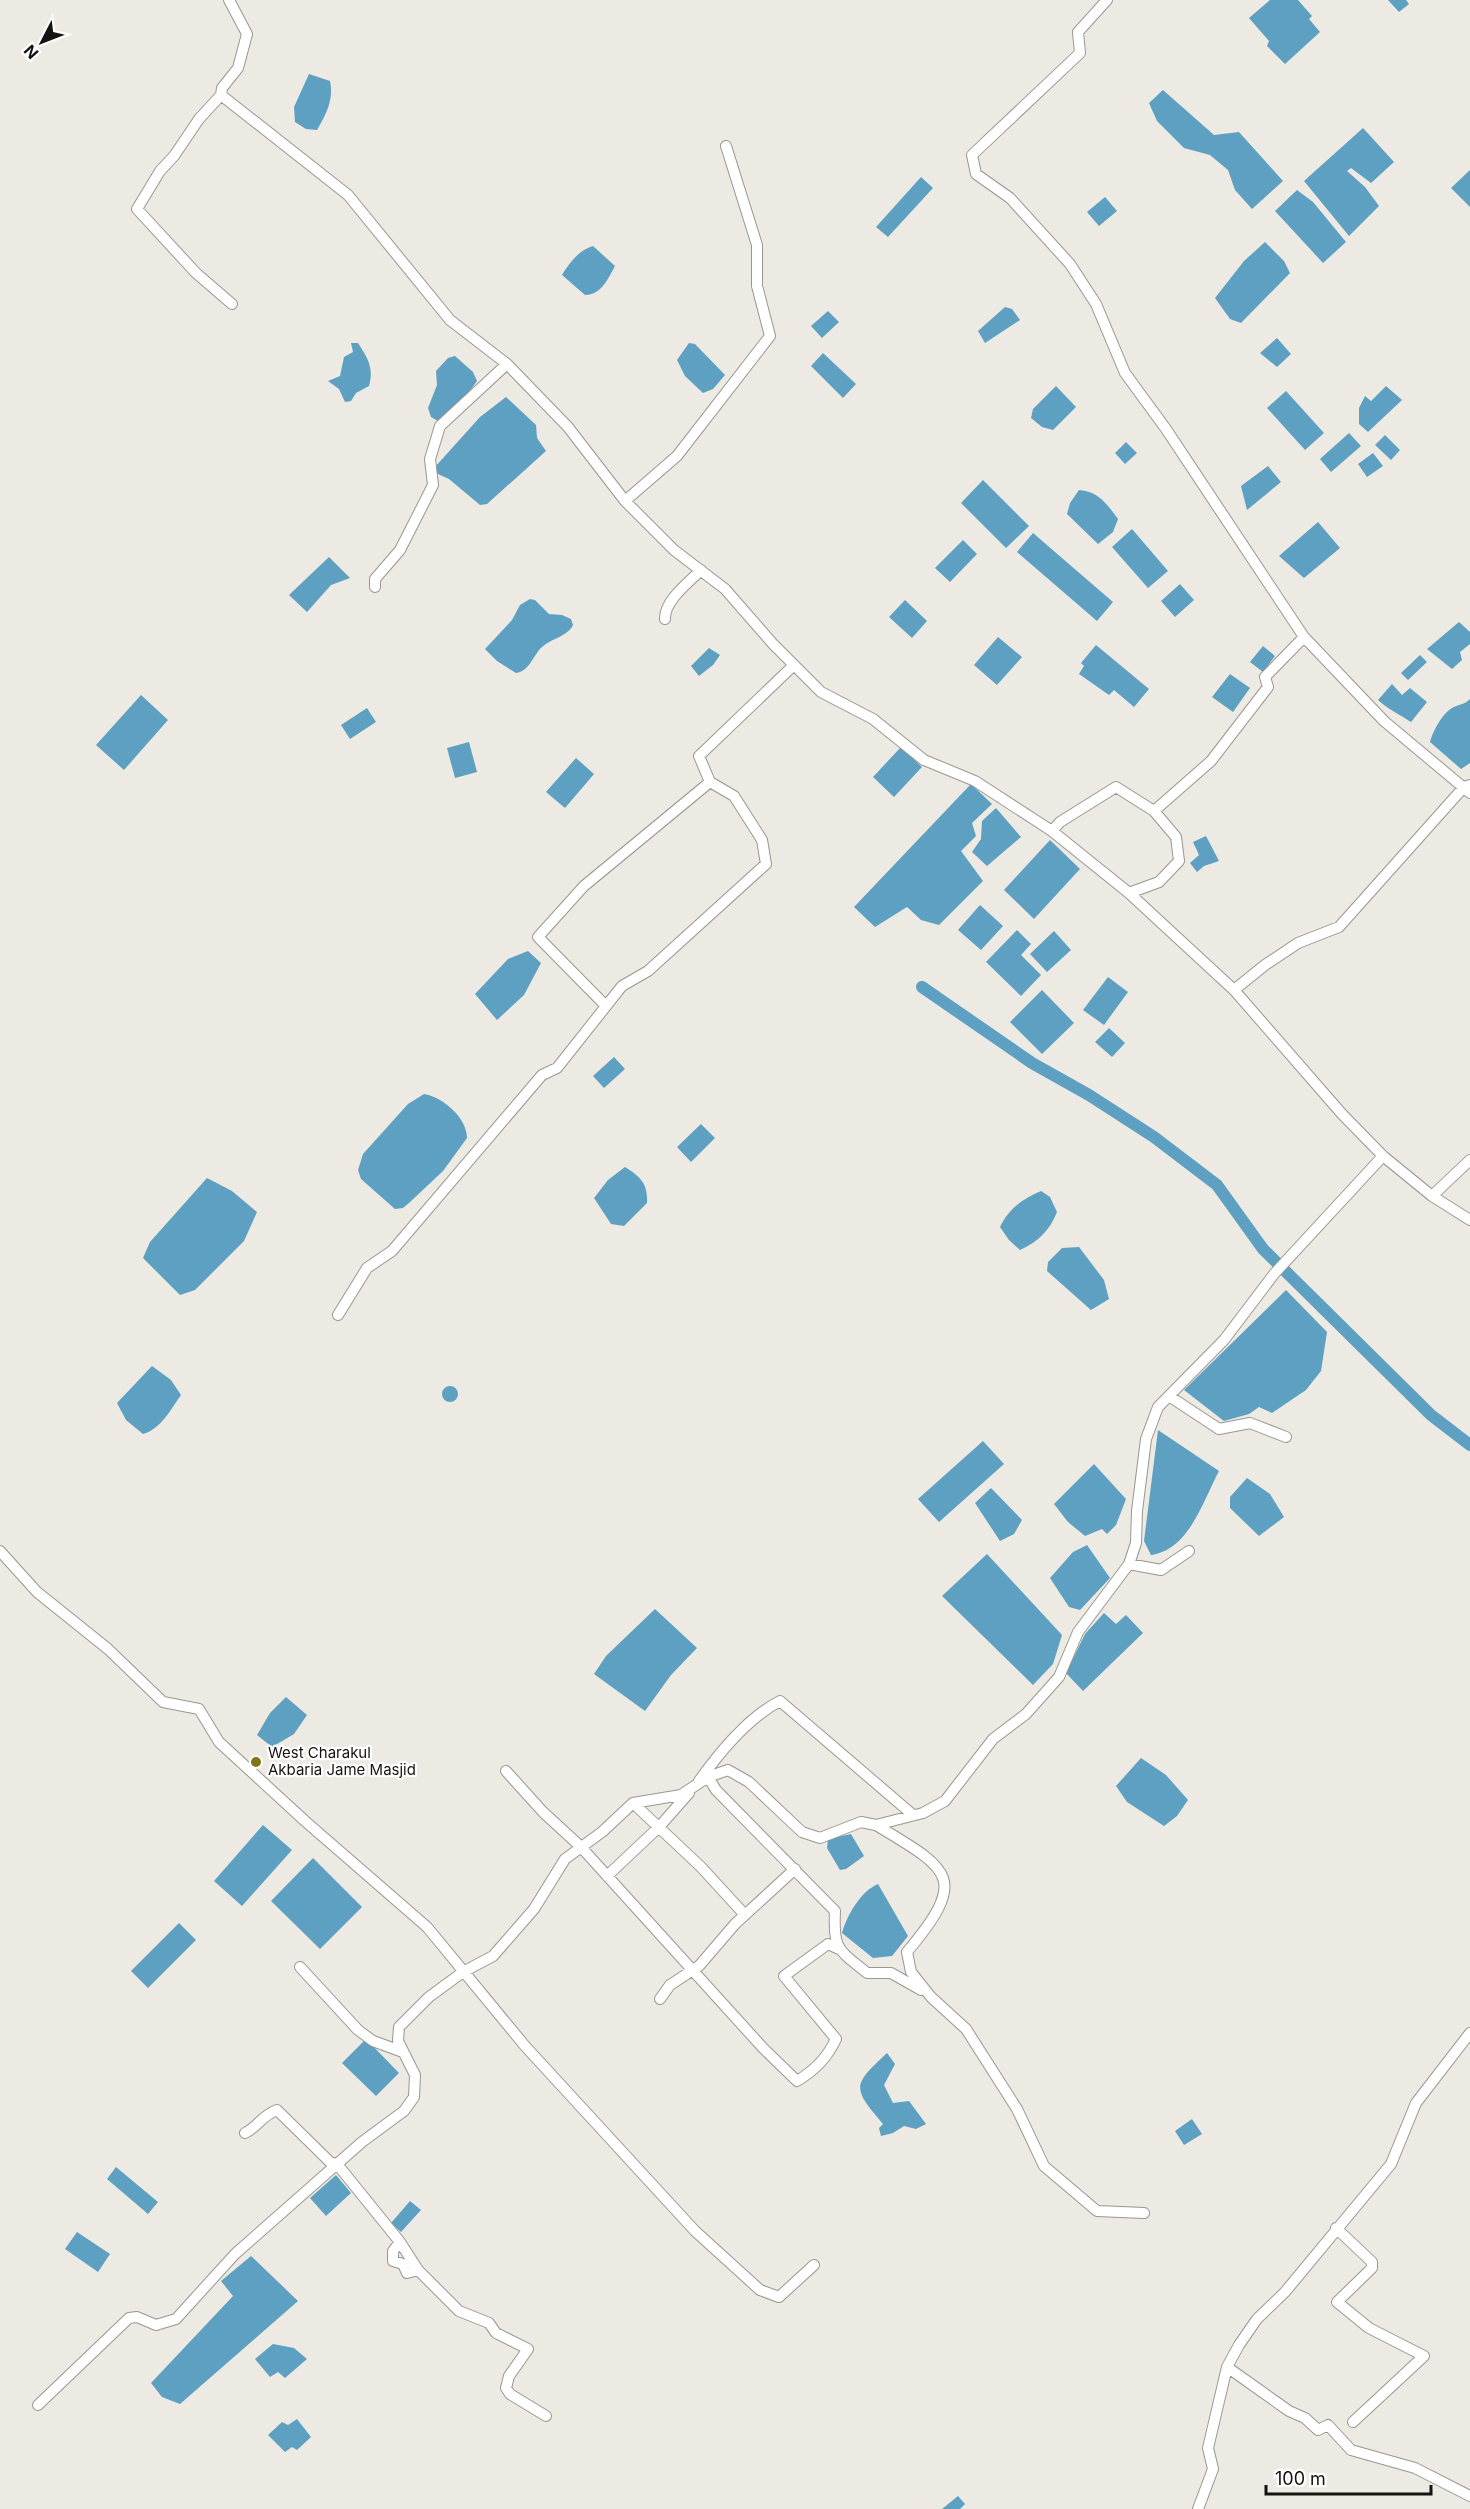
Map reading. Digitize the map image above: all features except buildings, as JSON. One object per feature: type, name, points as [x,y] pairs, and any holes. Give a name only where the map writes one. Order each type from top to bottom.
[{"type":"street","points":[[229,0],[247,34],[238,68],[222,88],[221,95],[199,119],[174,156],[155,178],[137,209],[196,273],[232,304]]},
{"type":"street","points":[[1107,0],[1078,32],[1080,53],[972,155],[976,174],[1010,198],[1070,264],[1096,304],[1125,373],[1166,429],[1304,637],[1384,721],[1468,788],[1339,927],[1298,943],[1265,965],[1234,990]]},
{"type":"street","points":[[221,95],[348,195],[450,320],[507,364],[568,427],[625,501],[674,550],[725,590],[822,692],[873,719],[924,760],[975,781],[1052,831],[1129,893],[1234,990],[1342,1114],[1383,1156],[1432,1196],[1470,1220]]},
{"type":"street","points":[[625,501],[677,456],[770,336],[758,286],[757,245],[726,146]]},
{"type":"street","points":[[375,588],[375,579],[400,550],[433,485],[430,459],[440,426],[507,364]]},
{"type":"street","points":[[665,619],[665,612],[682,588],[701,570]]},
{"type":"street","points":[[1154,811],[1211,761],[1268,687],[1265,677],[1304,637]]},
{"type":"street","points":[[338,1315],[367,1268],[392,1251],[542,1075],[557,1068],[622,986],[648,971],[766,864],[762,840],[734,796],[710,782],[699,756],[794,664]]},
{"type":"street","points":[[606,1006],[538,937],[584,886],[710,782]]},
{"type":"street","points":[[1052,831],[1060,822],[1116,787],[1154,811],[1176,837],[1179,861],[1159,882],[1129,893]]},
{"type":"street","points":[[876,1825],[913,1815],[945,1801],[993,1739],[1026,1713],[1059,1677],[1078,1632],[1129,1564],[1136,1543],[1137,1511],[1146,1439],[1158,1407],[1224,1340],[1247,1306],[1274,1274],[1383,1156]]},
{"type":"street","points":[[1432,1196],[1470,1160]]},
{"type":"street","points":[[1169,1396],[1220,1429],[1250,1423],[1286,1437]]},
{"type":"street","points":[[0,1551],[37,1592],[108,1649],[164,1702],[199,1709],[219,1742],[305,1821],[409,1909],[525,2046],[600,2125],[648,2182],[695,2232],[760,2290],[779,2297],[814,2265]]},
{"type":"street","points":[[1129,1564],[1161,1570],[1189,1551]]},
{"type":"street","points":[[607,1876],[659,1827],[743,1731],[780,1701],[913,1815]]},
{"type":"street","points":[[38,2405],[129,2318],[138,2317],[156,2325],[176,2319],[235,2254],[362,2142],[390,2124],[414,2097],[415,2075],[398,2042],[399,2027],[429,1997],[463,1972],[493,1956],[534,1909],[565,1860],[633,1803],[681,1795],[708,1777],[728,1770],[749,1782],[802,1832],[810,1836],[820,1838],[861,1822],[876,1825],[934,1862],[946,1885],[942,1905],[932,1922],[907,1952],[911,1972],[931,1997],[966,2029],[1017,2109],[1044,2166],[1097,2211],[1144,2213]]},
{"type":"street","points":[[506,1771],[543,1812],[581,1847],[763,2048],[797,2081],[812,2072],[829,2053],[836,2039],[784,1976],[828,1944],[838,1949],[867,1973],[891,1973],[931,1997]]},
{"type":"street","points":[[708,1777],[716,1790],[835,1911],[833,1938],[838,1949]]},
{"type":"street","points":[[633,1803],[745,1915]]},
{"type":"street","points":[[660,2000],[670,1985],[693,1970],[745,1915],[795,1869]]},
{"type":"street","points":[[300,1967],[358,2030],[373,2041],[403,2052]]},
{"type":"street","points":[[1198,2509],[1213,2469],[1208,2448],[1227,2367],[1245,2335],[1285,2292],[1391,2164],[1416,2103],[1470,2033]]},
{"type":"street","points":[[245,2133],[252,2129],[264,2115],[277,2110],[330,2162],[337,2164],[400,2242],[418,2270],[459,2311],[489,2323],[496,2333],[528,2349],[509,2376],[506,2388],[510,2394],[546,2416]]},
{"type":"street","points":[[1336,2228],[1372,2262],[1372,2268],[1337,2301],[1368,2328],[1424,2356],[1353,2422]]},
{"type":"street","points":[[400,2242],[393,2251],[393,2261],[403,2264],[407,2273],[418,2270]]},
{"type":"street","points":[[1227,2367],[1289,2411],[1305,2418],[1318,2430],[1328,2425],[1351,2450],[1415,2468],[1470,2496]]},
{"type":"water","points":[[1270,0],[1298,0],[1312,16],[1309,19],[1320,32],[1285,64],[1267,46],[1269,41],[1249,18]]},
{"type":"water","points":[[1388,0],[1406,0],[1409,4],[1399,12]]},
{"type":"water","points":[[309,74],[330,81],[331,88],[330,101],[317,130],[306,129],[295,122],[294,107]]},
{"type":"water","points":[[1163,90],[1214,135],[1239,132],[1283,181],[1252,209],[1235,190],[1228,170],[1210,155],[1184,148],[1157,121],[1149,103]]},
{"type":"water","points":[[1363,128],[1394,162],[1371,183],[1351,168],[1347,171],[1365,187],[1379,206],[1349,236],[1304,181]]},
{"type":"water","points":[[1470,170],[1470,207],[1451,188]]},
{"type":"water","points":[[921,177],[933,188],[888,237],[876,227]]},
{"type":"water","points":[[1297,190],[1313,202],[1346,242],[1323,263],[1275,211]]},
{"type":"water","points":[[1105,197],[1117,211],[1099,226],[1087,212]]},
{"type":"water","points":[[1265,242],[1284,261],[1290,273],[1241,323],[1230,319],[1215,298],[1244,261]]},
{"type":"water","points":[[593,246],[615,266],[600,289],[585,295],[562,275],[575,258]]},
{"type":"water","points":[[1005,307],[1012,309],[1020,320],[985,343],[978,331]]},
{"type":"water","points":[[828,311],[839,322],[822,338],[811,326]]},
{"type":"water","points":[[1277,338],[1291,354],[1277,367],[1260,353]]},
{"type":"water","points":[[351,343],[358,343],[365,354],[370,368],[370,379],[369,386],[356,393],[351,401],[345,402],[339,389],[328,381],[340,376],[344,357],[353,352]]},
{"type":"water","points":[[689,343],[695,344],[725,375],[713,389],[703,393],[685,376],[677,360]]},
{"type":"water","points":[[823,353],[856,384],[843,398],[811,366]]},
{"type":"water","points":[[455,356],[473,372],[477,381],[464,399],[438,421],[431,417],[428,408],[437,385],[436,371],[448,358]]},
{"type":"water","points":[[1056,386],[1076,407],[1053,430],[1042,427],[1031,418],[1033,409]]},
{"type":"water","points":[[1386,386],[1402,400],[1368,432],[1359,424],[1359,408],[1365,396],[1371,401]]},
{"type":"water","points":[[1286,391],[1324,433],[1305,450],[1267,408]]},
{"type":"water","points":[[506,397],[536,425],[537,438],[546,451],[487,504],[480,505],[449,479],[438,474],[435,467],[480,417]]},
{"type":"water","points":[[1349,433],[1361,446],[1331,472],[1320,459]]},
{"type":"water","points":[[1385,435],[1400,450],[1391,460],[1375,445]]},
{"type":"water","points":[[1126,442],[1137,453],[1125,464],[1115,453]]},
{"type":"water","points":[[1373,453],[1383,466],[1367,477],[1358,464]]},
{"type":"water","points":[[1268,466],[1281,482],[1247,510],[1241,486]]},
{"type":"water","points":[[983,480],[1029,526],[1006,548],[961,503]]},
{"type":"water","points":[[1079,490],[1097,496],[1106,503],[1118,519],[1113,532],[1098,544],[1067,514],[1070,503]]},
{"type":"water","points":[[1318,522],[1340,548],[1304,578],[1279,556]]},
{"type":"water","points":[[1132,529],[1168,571],[1148,588],[1112,547]]},
{"type":"water","points":[[1033,533],[1113,602],[1097,621],[1017,552]]},
{"type":"water","points":[[963,540],[977,554],[950,582],[935,568]]},
{"type":"water","points":[[329,557],[350,578],[331,585],[307,612],[289,595]]},
{"type":"water","points":[[1180,584],[1194,600],[1175,617],[1161,601]]},
{"type":"water","points":[[530,599],[535,600],[549,614],[562,615],[571,619],[573,625],[567,632],[542,647],[525,669],[516,673],[497,661],[485,649],[512,620],[520,605]]},
{"type":"water","points":[[905,600],[927,621],[912,638],[889,617]]},
{"type":"water","points":[[1459,622],[1470,632],[1470,644],[1460,652],[1462,660],[1452,669],[1427,649]]},
{"type":"water","points":[[998,637],[1022,657],[997,685],[974,665]]},
{"type":"water","points":[[1096,645],[1149,689],[1134,707],[1114,690],[1109,695],[1079,674],[1084,666],[1081,663]]},
{"type":"water","points":[[1263,646],[1275,656],[1263,672],[1250,662]]},
{"type":"water","points":[[709,648],[720,655],[713,665],[699,676],[691,666]]},
{"type":"water","points":[[1420,655],[1427,662],[1408,680],[1401,673]]},
{"type":"water","points":[[1230,674],[1250,688],[1233,712],[1212,697]]},
{"type":"water","points":[[1392,684],[1402,695],[1410,688],[1427,702],[1411,722],[1378,700]]},
{"type":"water","points":[[141,695],[168,720],[124,770],[96,745]]},
{"type":"water","points":[[1470,699],[1470,763],[1461,769],[1430,742],[1445,714]]},
{"type":"water","points":[[367,708],[376,722],[350,739],[341,725]]},
{"type":"water","points":[[469,742],[477,772],[455,778],[447,748]]},
{"type":"water","points":[[901,747],[922,767],[894,797],[873,777]]},
{"type":"water","points":[[576,758],[594,774],[565,808],[546,792]]},
{"type":"water","points":[[971,784],[992,804],[972,823],[976,836],[961,851],[983,881],[939,925],[921,920],[907,907],[875,927],[854,907]]},
{"type":"water","points":[[996,808],[1021,837],[987,866],[972,852],[981,839],[982,821]]},
{"type":"water","points":[[1206,836],[1219,861],[1204,866],[1197,872],[1190,863],[1199,855],[1193,842]]},
{"type":"water","points":[[1050,840],[1080,869],[1034,919],[1004,890]]},
{"type":"water","points":[[980,905],[1003,926],[981,950],[958,930]]},
{"type":"water","points":[[1017,930],[1031,944],[1021,955],[1041,975],[1021,996],[986,962]]},
{"type":"water","points":[[1054,931],[1071,950],[1047,972],[1030,954]]},
{"type":"water","points":[[528,951],[541,963],[524,995],[497,1020],[475,994],[508,959]]},
{"type":"water","points":[[1108,977],[1128,992],[1104,1025],[1083,1010]]},
{"type":"water","points":[[1042,990],[1074,1023],[1042,1054],[1010,1022]]},
{"type":"water","points":[[1109,1028],[1125,1043],[1112,1057],[1095,1042]]},
{"type":"water","points":[[614,1057],[625,1069],[604,1088],[593,1076]]},
{"type":"water","points":[[424,1094],[439,1099],[453,1110],[463,1123],[467,1138],[443,1171],[403,1208],[395,1209],[361,1179],[358,1170],[363,1154],[408,1104]]},
{"type":"water","points":[[701,1124],[715,1138],[691,1162],[677,1147]]},
{"type":"water","points":[[625,1167],[635,1174],[645,1186],[647,1203],[624,1226],[611,1224],[594,1198],[608,1180]]},
{"type":"water","points":[[207,1178],[232,1191],[257,1212],[244,1241],[195,1290],[180,1295],[143,1258],[150,1242]]},
{"type":"water","points":[[1041,1191],[1050,1197],[1057,1212],[1043,1235],[1020,1250],[1000,1227],[1017,1205]]},
{"type":"water","points":[[1079,1247],[1104,1280],[1109,1299],[1091,1310],[1047,1271],[1048,1262],[1062,1248]]},
{"type":"water","points":[[1286,1290],[1327,1332],[1321,1371],[1306,1390],[1272,1413],[1259,1407],[1249,1414],[1224,1421],[1184,1390]]},
{"type":"water","points":[[152,1366],[171,1380],[181,1395],[160,1423],[143,1434],[126,1420],[117,1403]]},
{"type":"water","points":[[450,1386],[456,1388],[458,1394],[456,1400],[450,1402],[444,1400],[442,1394],[444,1388]]},
{"type":"water","points":[[1158,1430],[1219,1471],[1185,1534],[1164,1551],[1151,1555],[1144,1541]]},
{"type":"water","points":[[983,1441],[1004,1464],[939,1522],[918,1499]]},
{"type":"water","points":[[1094,1464],[1126,1499],[1116,1525],[1107,1534],[1102,1529],[1085,1536],[1068,1522],[1054,1504]]},
{"type":"water","points":[[1247,1478],[1270,1494],[1284,1517],[1259,1536],[1230,1508],[1230,1497]]},
{"type":"water","points":[[991,1488],[1022,1520],[1014,1534],[1000,1541],[975,1503]]},
{"type":"water","points":[[1087,1545],[1110,1578],[1080,1610],[1069,1607],[1050,1578],[1073,1552]]},
{"type":"water","points":[[987,1554],[1062,1635],[1053,1664],[1033,1685],[942,1596]]},
{"type":"water","points":[[655,1609],[697,1648],[671,1675],[645,1711],[594,1674],[606,1656]]},
{"type":"water","points":[[1104,1613],[1116,1624],[1126,1615],[1143,1633],[1083,1691],[1066,1673],[1085,1634]]},
{"type":"water","points":[[286,1697],[307,1715],[294,1734],[272,1747],[257,1735],[270,1713]]},
{"type":"water","points":[[1141,1758],[1166,1775],[1188,1800],[1177,1816],[1164,1826],[1127,1802],[1116,1786]]},
{"type":"water","points":[[263,1825],[292,1850],[242,1906],[214,1881]]},
{"type":"water","points":[[851,1834],[864,1856],[846,1869],[840,1870],[827,1848],[828,1839]]},
{"type":"water","points":[[313,1858],[362,1907],[320,1949],[271,1901]]},
{"type":"water","points":[[878,1884],[908,1936],[892,1956],[873,1958],[842,1933],[856,1904],[866,1892]]},
{"type":"water","points":[[179,1923],[196,1940],[148,1988],[131,1971]]},
{"type":"water","points":[[366,2039],[399,2073],[376,2096],[342,2063]]},
{"type":"water","points":[[887,2053],[895,2064],[884,2085],[893,2103],[909,2101],[926,2124],[916,2129],[904,2126],[893,2133],[881,2136],[879,2128],[883,2124],[865,2102],[860,2087],[868,2072]]},
{"type":"water","points":[[1192,2119],[1202,2134],[1184,2145],[1175,2131]]},
{"type":"water","points":[[116,2167],[158,2202],[148,2214],[107,2179]]},
{"type":"water","points":[[336,2175],[351,2193],[326,2216],[310,2198]]},
{"type":"water","points":[[410,2201],[421,2210],[401,2232],[391,2223]]},
{"type":"water","points":[[77,2232],[110,2254],[98,2272],[65,2249]]},
{"type":"water","points":[[251,2256],[298,2301],[180,2404],[162,2397],[151,2383],[233,2296],[221,2281]]},
{"type":"water","points":[[273,2344],[294,2348],[307,2359],[285,2378],[278,2372],[270,2377],[255,2359]]},
{"type":"water","points":[[297,2419],[311,2437],[297,2450],[292,2447],[285,2452],[268,2435],[282,2422],[288,2425]]},
{"type":"water","points":[[958,2496],[965,2504],[960,2509],[942,2509]]},
{"type":"waterway","points":[[922,987],[1032,1063],[1089,1095],[1154,1137],[1217,1185],[1263,1249],[1431,1415],[1470,1445]]},
{"type":"place","name":"West Charakul Akbaria Jame Masjid","points":[[256,1762]]}]
